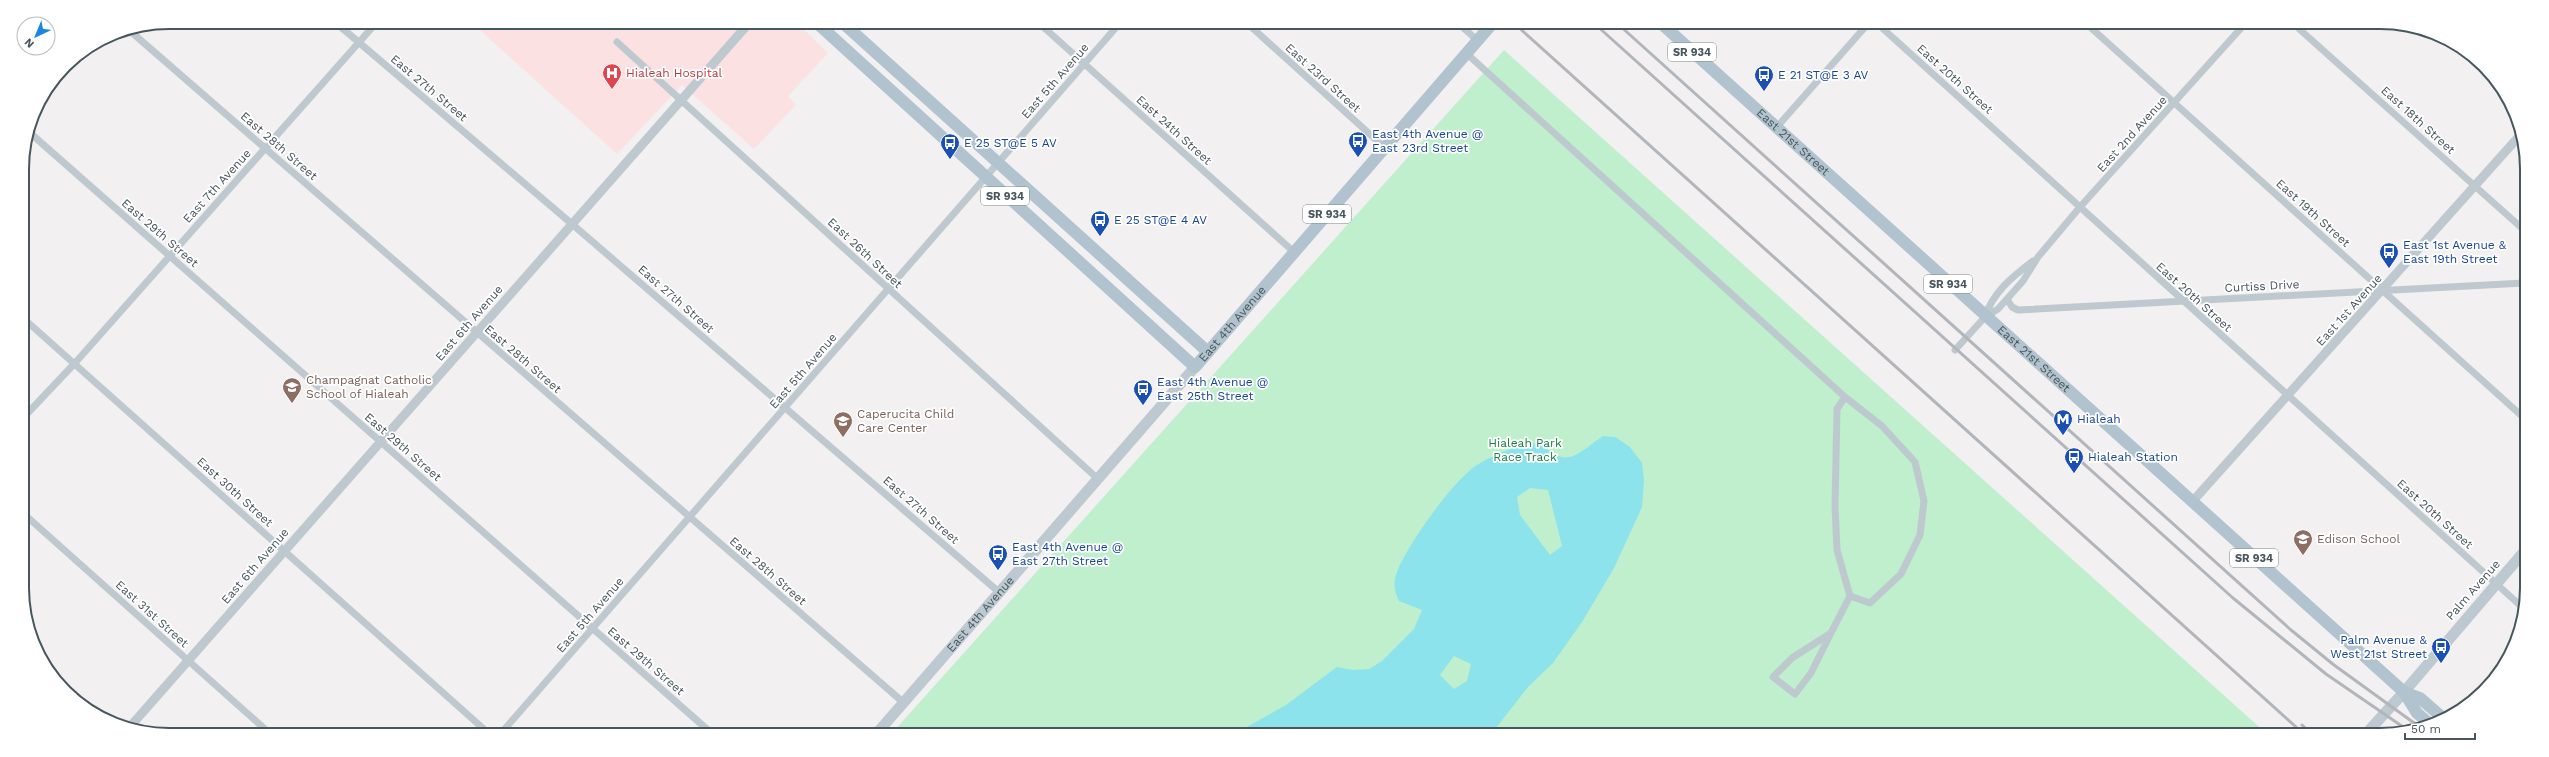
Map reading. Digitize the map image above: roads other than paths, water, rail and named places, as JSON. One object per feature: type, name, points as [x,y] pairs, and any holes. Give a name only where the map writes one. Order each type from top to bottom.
[{"type":"main road","name":"SR 934","points":[[824,29],[1195,367]]},
{"type":"main road","name":"SR 934","points":[[849,29],[1208,352]]},
{"type":"main road","name":"East 4th Avenue","points":[[882,728],[1487,29]]},
{"type":"main road","name":"East 21st Street","points":[[1667,29],[1985,317],[2404,692]]},
{"type":"main road","name":"Palm Avenue","points":[[2371,728],[2404,692],[2495,583],[2520,556]]},
{"type":"main road","name":"SR 934","points":[[2404,692],[2420,698],[2440,715]]},
{"type":"main road","name":"SR 934","points":[[2404,692],[2417,713],[2426,721]]},
{"type":"street","name":"East 27th Street","points":[[343,29],[572,224],[1000,593]]},
{"type":"street","name":"East 7th Avenue","points":[[29,412],[75,363],[266,150],[372,29]]},
{"type":"street","name":"East 6th Avenue","points":[[133,723],[744,29]]},
{"type":"street","name":"East 24th Street","points":[[1046,29],[1294,252]]},
{"type":"street","name":"East 5th Avenue","points":[[506,728],[786,408],[887,289],[999,164],[1115,29]]},
{"type":"street","name":"East 23rd Street","points":[[1253,29],[1384,148]]},
{"type":"street","points":[[1465,29],[1477,40]]},
{"type":"street","points":[[1776,128],[1863,29]]},
{"type":"street","name":"East 20th Street","points":[[1883,29],[2183,302],[2519,604]]},
{"type":"street","name":"East 19th Street","points":[[2092,29],[2520,414]]},
{"type":"street","name":"East 2nd Avenue","points":[[1985,317],[1998,309],[2023,281],[2038,257],[2080,207],[2240,29]]},
{"type":"street","name":"East 18th Street","points":[[2299,29],[2520,226]]},
{"type":"street","name":"East 28th Street","points":[[133,34],[904,703]]},
{"type":"street","name":"East 26th Street","points":[[616,42],[681,99],[887,289],[1098,479]]},
{"type":"street","points":[[1466,53],[1845,397],[1882,426],[1915,462],[1924,500],[1920,535],[1901,574],[1870,603],[1850,596]]},
{"type":"street","name":"East 29th Street","points":[[33,136],[706,728]]},
{"type":"street","name":"East 1st Avenue","points":[[2192,502],[2382,291],[2473,185],[2516,138]]},
{"type":"street","name":"East 2nd Avenue","points":[[1985,317],[1990,301],[2015,274],[2038,257]]},
{"type":"street","name":"Curtiss Drive","points":[[2007,299],[2012,307],[2018,310],[2520,283]]},
{"type":"street","points":[[1955,350],[1985,317]]},
{"type":"street","name":"East 30th Street","points":[[29,323],[483,728]]},
{"type":"street","points":[[1831,633],[1792,658],[1773,677],[1795,694],[1811,673],[1850,596],[1837,550],[1835,506],[1837,409],[1845,397]]},
{"type":"street","name":"East 31st Street","points":[[29,518],[264,728]]},
{"type":"water","points":[[1603,436],[1615,437],[1630,447],[1642,463],[1644,480],[1642,507],[1614,568],[1582,622],[1553,663],[1528,687],[1496,728],[1245,728],[1286,705],[1337,667],[1353,670],[1369,669],[1382,661],[1414,629],[1422,610],[1399,601],[1395,588],[1396,575],[1401,563],[1419,532],[1443,499],[1467,473],[1477,465],[1492,457],[1507,450],[1523,446],[1540,443],[1549,451],[1558,456],[1565,457],[1579,453]],"holes":[[[1530,488],[1548,490],[1562,546],[1550,555],[1520,515],[1517,497]],[[1454,656],[1471,664],[1467,681],[1454,689],[1440,675]]]},
{"type":"railway","points":[[1520,29],[2297,728]]},
{"type":"railway","points":[[1600,29],[2233,598],[2326,674],[2402,726]]},
{"type":"railway","points":[[1623,29],[2291,630],[2334,665],[2415,723]]},
{"type":"railway","points":[[2302,725],[2305,728]]},
{"type":"place","name":"Hialeah Hospital","points":[[612,90]]},
{"type":"place","name":"E 21 ST@E 3 AV","points":[[1764,92]]},
{"type":"place","name":"East 4th Avenue @ East 23rd Street","points":[[1358,158]]},
{"type":"place","name":"E 25 ST@E 5 AV","points":[[950,160]]},
{"type":"place","name":"E 25 ST@E 4 AV","points":[[1100,237]]},
{"type":"place","name":"East 1st Avenue & East 19th Street","points":[[2389,269]]},
{"type":"place","name":"Champagnat Catholic School of Hialeah","points":[[292,404]]},
{"type":"place","name":"East 4th Avenue @ East 25th Street","points":[[1143,406]]},
{"type":"place","name":"Hialeah","points":[[2063,436]]},
{"type":"place","name":"Caperucita Child Care Center","points":[[843,438]]},
{"type":"place","name":"Hialeah Station","points":[[2074,474]]},
{"type":"place","name":"Edison School","points":[[2303,556]]},
{"type":"place","name":"East 4th Avenue @ East 27th Street","points":[[998,571]]},
{"type":"place","name":"Palm Avenue & West 21st Street","points":[[2441,664]]},
{"type":"park label","name":"Hialeah Park Race Track","points":[[1525,450]]}]
